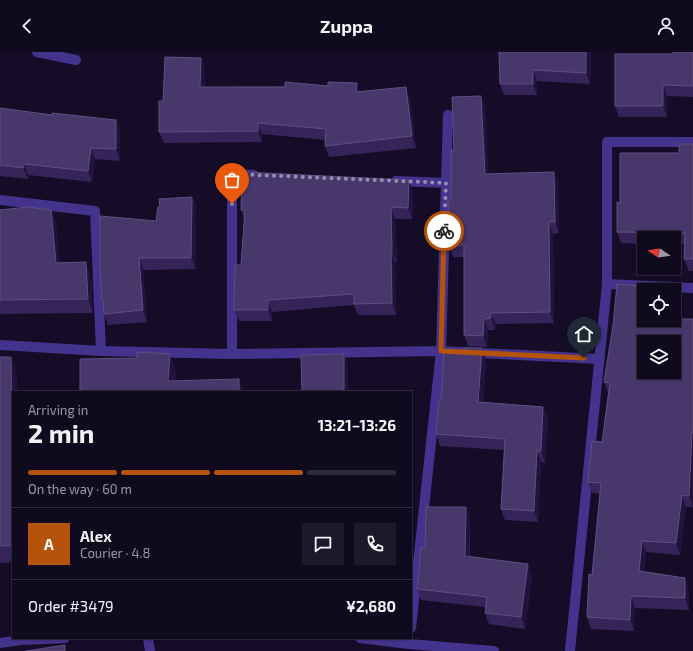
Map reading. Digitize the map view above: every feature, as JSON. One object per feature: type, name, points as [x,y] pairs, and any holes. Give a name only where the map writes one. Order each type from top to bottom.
[{"type":"street","points":[[37,52],[76,60]]},
{"type":"street","points":[[412,619],[441,351],[448,115]]},
{"type":"street","points":[[570,651],[607,284],[607,142],[693,142]]},
{"type":"street","points":[[232,354],[232,174],[264,176]]},
{"type":"street","points":[[382,181],[446,183]]},
{"type":"street","points":[[0,200],[96,211],[102,351]]},
{"type":"street","points":[[607,284],[693,288]]},
{"type":"street","points":[[0,345],[102,351],[232,354],[441,351],[600,359]]},
{"type":"street","points":[[0,643],[43,639]]},
{"type":"street","points":[[148,639],[150,651]]},
{"type":"street","points":[[377,639],[410,641],[494,651]]},
{"type":"building","points":[[499,52],[586,52],[586,73],[533,70],[533,84],[500,84]]},
{"type":"building","points":[[673,52],[693,52],[693,86],[663,85],[663,106],[615,106],[615,54],[673,54]]},
{"type":"building","points":[[165,57],[201,58],[200,87],[285,87],[285,82],[328,86],[328,82],[357,83],[356,92],[406,87],[412,136],[325,146],[326,129],[258,123],[258,131],[159,132],[159,101],[163,101]]},
{"type":"building","points":[[481,96],[485,174],[554,172],[555,222],[549,222],[550,312],[491,313],[491,318],[484,319],[483,336],[464,335],[464,245],[449,246],[448,200],[451,200],[451,150],[454,150],[452,97]]},
{"type":"building","points":[[0,108],[52,115],[52,113],[116,120],[116,149],[91,148],[88,171],[24,164],[23,168],[0,165]]},
{"type":"building","points":[[679,144],[693,144],[693,259],[684,259],[685,233],[681,233],[681,231],[617,232],[617,202],[620,203],[620,153],[679,153]]},
{"type":"building","points":[[242,172],[409,180],[408,208],[391,207],[392,303],[354,304],[354,294],[268,300],[268,310],[234,310],[235,265],[241,265],[245,210],[241,210]]},
{"type":"building","points":[[192,197],[191,258],[139,258],[143,310],[104,314],[100,265],[100,216],[156,221],[158,207],[160,207],[159,199]]},
{"type":"building","points":[[27,207],[51,210],[56,263],[86,262],[88,299],[0,300],[0,210]]},
{"type":"building","points":[[617,284],[637,286],[637,327],[681,327],[681,319],[693,319],[693,432],[689,496],[682,495],[676,543],[642,541],[639,571],[685,578],[685,598],[631,596],[630,620],[587,617],[589,574],[592,575],[601,483],[588,482],[592,441],[602,442],[610,383],[604,382],[613,325]]},
{"type":"building","points":[[464,348],[482,348],[478,402],[543,407],[541,451],[537,451],[534,511],[501,509],[505,439],[436,434],[439,401],[441,401],[444,352],[464,354]]},
{"type":"building","points":[[137,352],[170,354],[168,381],[239,379],[239,391],[80,391],[80,359],[137,358]]},
{"type":"building","points":[[344,354],[344,391],[302,391],[301,355]]},
{"type":"building","points":[[0,357],[11,357],[12,545],[0,546]]},
{"type":"building","points":[[426,507],[466,507],[465,556],[528,564],[521,617],[485,613],[487,597],[417,589],[421,548],[425,549]]},
{"type":"building","points":[[65,645],[65,651],[26,651]]},
{"type":"way so far","points":[[232,204],[232,174],[446,183],[444,231]]},
{"type":"route","points":[[444,231],[441,351],[584,358]]}]
